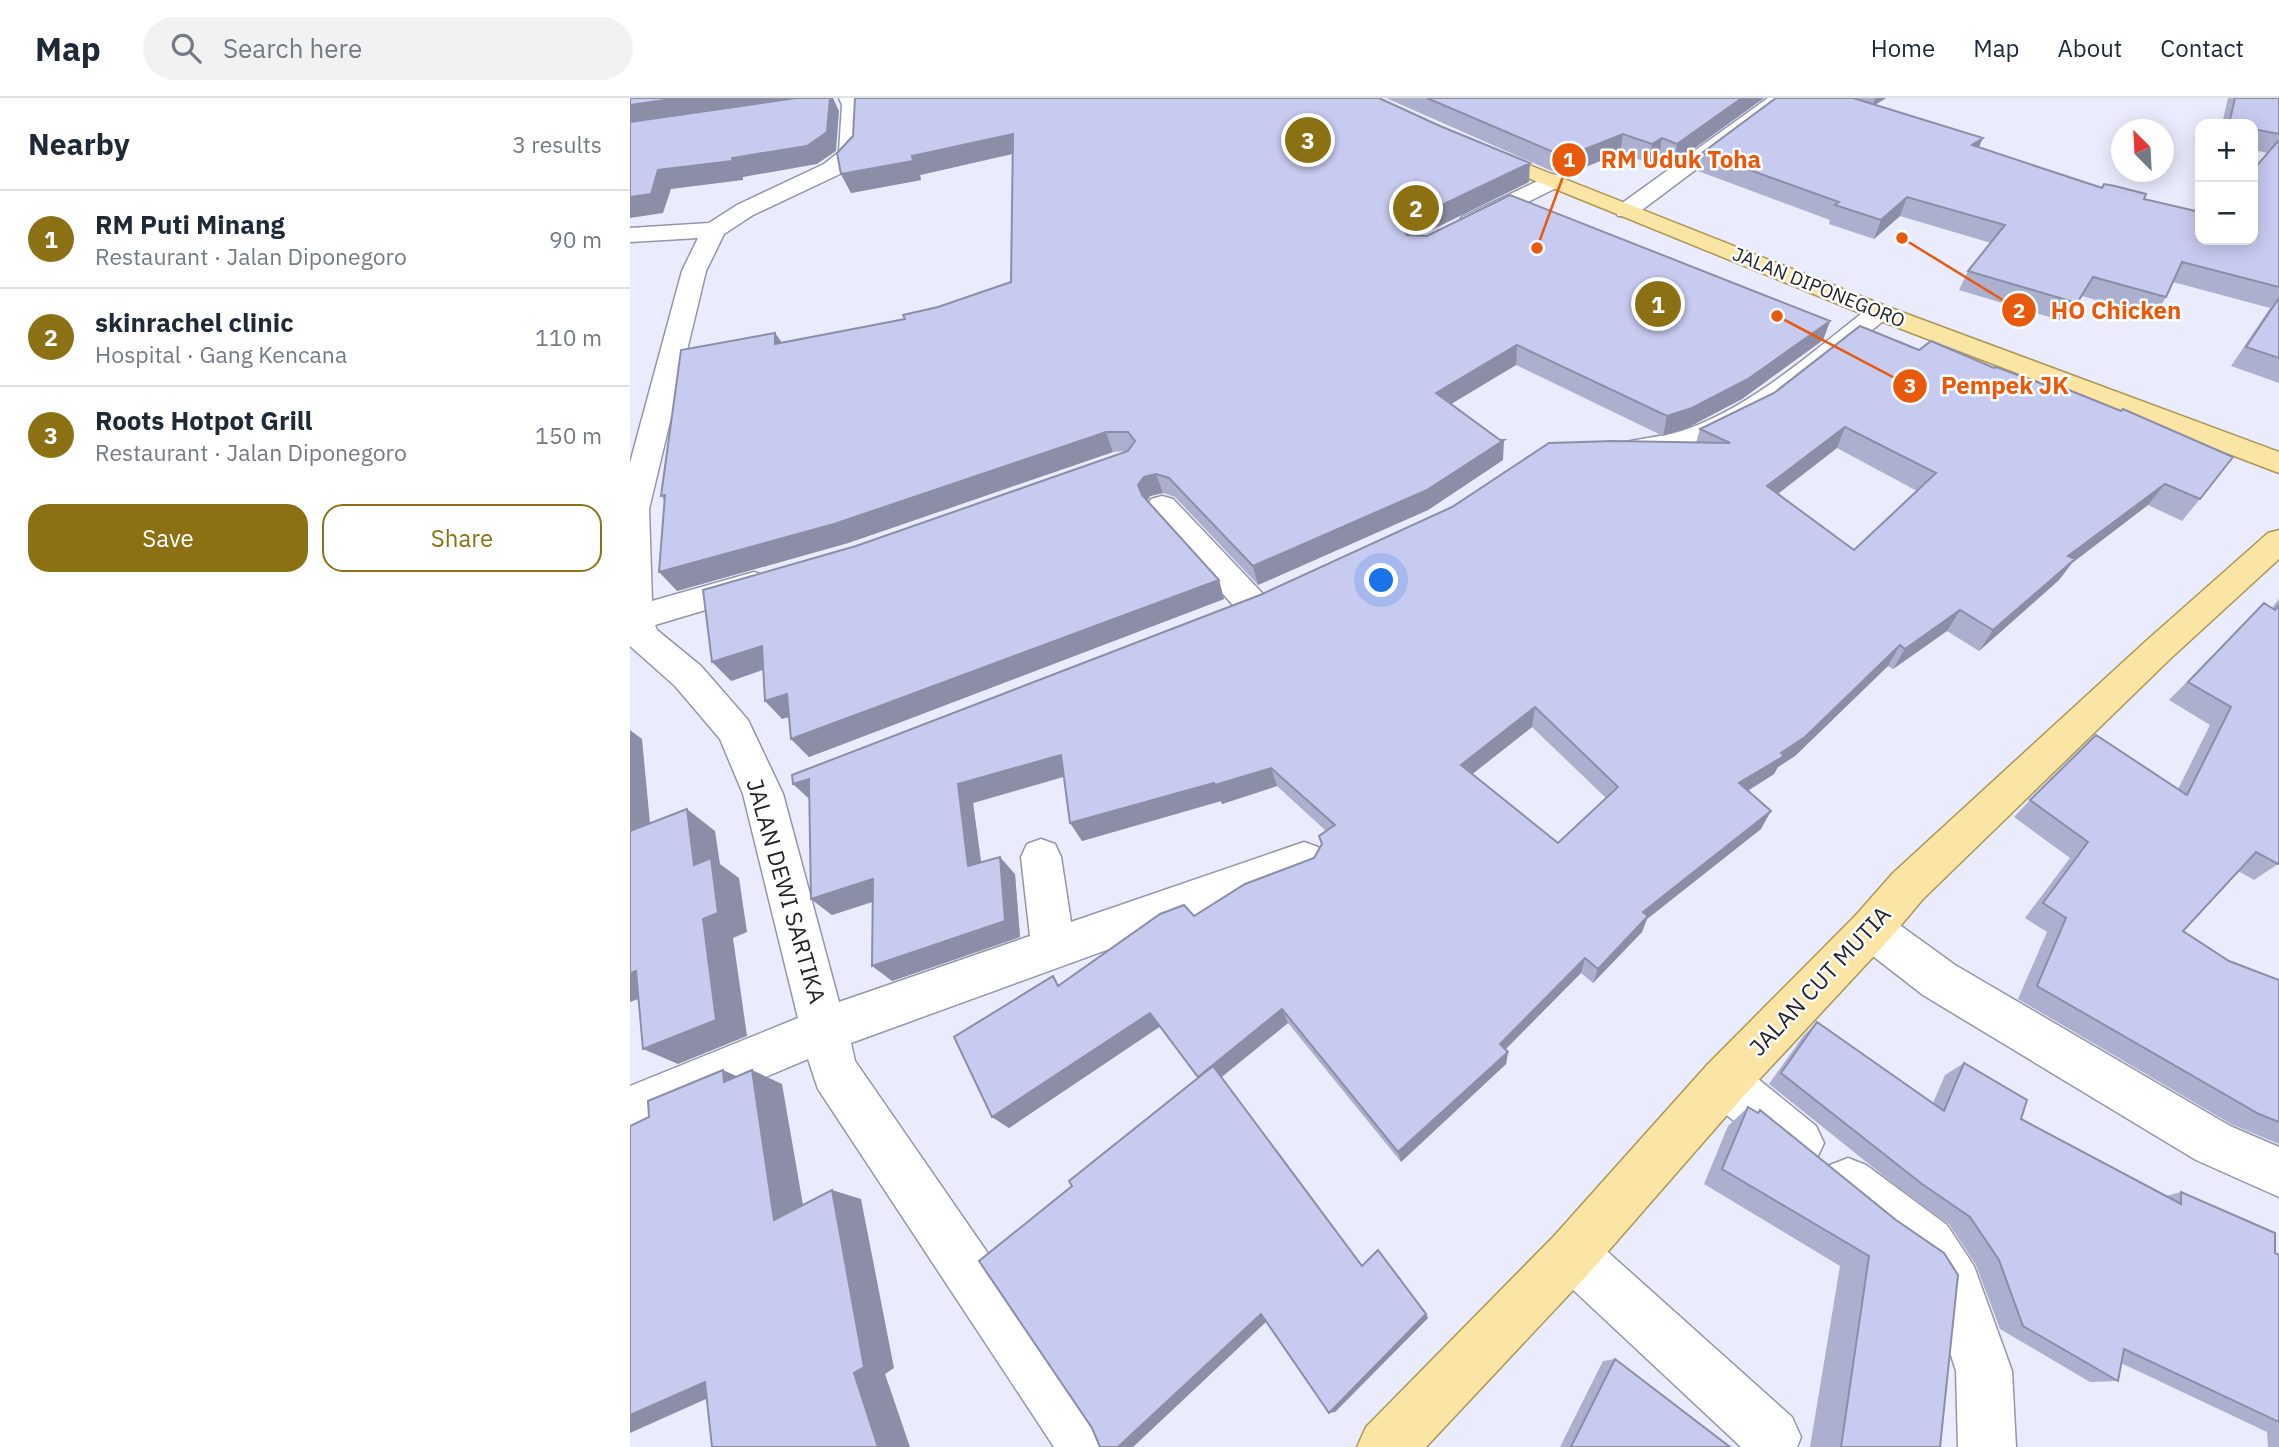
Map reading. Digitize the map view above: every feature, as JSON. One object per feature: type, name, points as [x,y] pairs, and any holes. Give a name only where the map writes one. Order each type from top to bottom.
[{"type":"main road","name":"JALAN DIPONEGORO","points":[[1456,142],[1879,312],[2279,463]]},
{"type":"main road","name":"JALAN CUT MUTIA","points":[[1400,1442],[1724,1082],[1909,886],[2158,650],[2279,541]]},
{"type":"street","points":[[1626,211],[1782,98]]},
{"type":"street","points":[[630,235],[713,230],[745,210],[832,169],[849,154],[841,101]]},
{"type":"street","points":[[1454,230],[1552,181]]},
{"type":"street","points":[[713,230],[694,271],[631,510],[635,618],[779,577]]},
{"type":"street","points":[[1606,451],[1659,449],[1685,442],[1755,407],[1879,312]]},
{"type":"street","points":[[1162,506],[1252,603]]},
{"type":"street","name":"JALAN DEWI SARTIKA","points":[[635,618],[642,638],[688,676],[735,731],[775,789],[835,1072],[1088,1447]]},
{"type":"street","points":[[1041,857],[1053,948]]},
{"type":"street","points":[[630,1110],[824,1030],[1304,860]]},
{"type":"street","points":[[1871,929],[1939,980],[2201,1136],[2279,1172]]},
{"type":"street","points":[[1724,1082],[1884,1212],[1929,1243],[1955,1284],[1984,1371],[1987,1447]]},
{"type":"street","points":[[1572,1254],[1772,1437]]},
{"type":"building","points":[[630,98],[679,98],[630,105]]},
{"type":"building","points":[[796,98],[830,98],[827,132],[807,146],[732,158],[732,161],[658,170],[651,194],[630,197],[630,122]]},
{"type":"building","points":[[855,98],[1379,98],[1530,163],[1408,221],[1403,229],[1407,235],[1427,236],[1510,195],[1830,321],[1748,379],[1692,408],[1667,416],[1517,345],[1436,393],[1500,440],[1504,440],[1427,490],[1253,566],[1169,478],[1156,474],[1144,477],[1138,485],[1142,495],[1219,580],[791,739],[787,694],[765,701],[762,646],[712,662],[703,590],[856,546],[1128,451],[1135,441],[1128,432],[1106,432],[834,524],[659,572],[665,495],[661,496],[681,350],[775,333],[775,344],[905,319],[903,315],[938,307],[1011,282],[1013,134],[912,156],[913,161],[841,174],[837,153],[853,136]]},
{"type":"building","points":[[1427,98],[1742,98],[1677,144],[1662,138],[1652,144],[1623,134],[1565,157]]},
{"type":"building","points":[[1776,98],[1853,98],[1983,138],[1972,145],[2102,188],[2104,184],[2115,186],[2146,194],[2144,199],[2195,211],[2195,245],[2258,245],[2258,164],[2279,140],[2279,287],[2182,262],[2166,297],[2093,277],[2077,303],[1968,271],[2005,225],[1907,197],[1881,220],[1835,205],[1839,202],[1702,153]]},
{"type":"building","points":[[2235,98],[2279,98],[2279,134],[2258,130],[2258,119],[2230,119]]},
{"type":"building","points":[[2279,298],[2279,358],[2246,347]]},
{"type":"building","points":[[1860,326],[1919,350],[1931,341],[1994,368],[2051,387],[2054,384],[2121,411],[2123,409],[2233,457],[2200,499],[2165,484],[2068,556],[2075,559],[1993,630],[1960,610],[1905,649],[1900,645],[1805,737],[1781,753],[1784,756],[1739,783],[1771,811],[1643,912],[1648,916],[1598,969],[1585,958],[1500,1044],[1508,1052],[1398,1152],[1282,1009],[1198,1077],[1150,1013],[992,1117],[954,1037],[1053,976],[1058,986],[1160,914],[1184,905],[1194,916],[1245,884],[1314,858],[1322,844],[1319,836],[1335,825],[1271,768],[1070,823],[1061,755],[958,784],[968,866],[1000,857],[1005,921],[872,966],[873,879],[811,899],[809,779],[793,784],[792,775],[1260,595],[1452,507],[1549,443],[1730,443],[1700,429],[1774,393]],"holes":[[[1845,427],[1936,473],[1854,550],[1767,486]],[[1535,707],[1618,787],[1558,843],[1461,765]]]},
{"type":"building","points":[[2264,603],[2275,610],[2279,605],[2279,862],[2278,864],[2256,852],[2183,931],[2229,961],[2279,980],[2279,1122],[2259,1114],[2037,986],[2066,918],[2043,903],[2088,842],[2030,800],[2096,735],[2187,795],[2231,707],[2188,682]]},
{"type":"building","points":[[687,809],[694,865],[711,858],[718,913],[703,919],[716,1020],[643,1049],[636,971],[630,973],[630,831]]},
{"type":"building","points":[[1817,1022],[1944,1111],[1964,1063],[2027,1100],[2021,1119],[2181,1204],[2181,1192],[2275,1233],[2275,1253],[2279,1255],[2279,1422],[2124,1349],[2118,1381],[2023,1326],[1999,1260],[1970,1217],[1922,1184],[1781,1073]]},
{"type":"building","points":[[1213,1066],[1362,1266],[1378,1250],[1426,1314],[1329,1413],[1261,1314],[1118,1447],[1100,1447],[1092,1428],[979,1261],[1072,1186],[1069,1181]]},
{"type":"building","points":[[723,1070],[724,1082],[752,1070],[774,1220],[832,1190],[864,1367],[854,1373],[878,1447],[712,1447],[705,1382],[630,1415],[630,1126],[649,1117],[648,1101]]},
{"type":"building","points":[[1748,1107],[1758,1113],[1760,1110],[1896,1220],[1944,1253],[1958,1275],[1940,1447],[1841,1447],[1869,1256],[1722,1169]]},
{"type":"building","points":[[1615,1359],[1730,1447],[1571,1447]]},
{"type":"place","name":"Roots Hotpot Grill","points":[[1308,140]]},
{"type":"place","name":"skinrachel clinic","points":[[1416,208]]},
{"type":"place","name":"HO Chicken","points":[[1902,238]]},
{"type":"place","name":"RM Uduk Toha","points":[[1537,248]]},
{"type":"place","name":"RM Puti Minang","points":[[1658,304]]},
{"type":"place","name":"Pempek JK","points":[[1777,316]]}]
